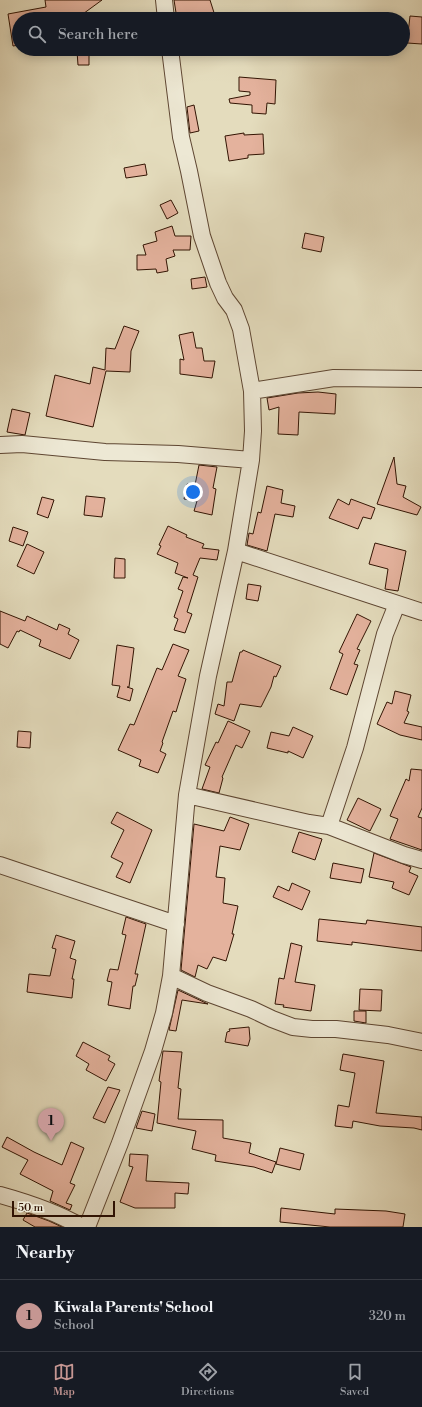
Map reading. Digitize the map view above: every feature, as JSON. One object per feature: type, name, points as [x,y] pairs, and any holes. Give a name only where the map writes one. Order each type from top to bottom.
[{"type":"street","points":[[164,0],[165,12]]},
{"type":"street","points":[[87,1227],[120,1143],[153,1051],[164,1013],[176,924],[186,795],[208,676],[236,551],[251,460],[253,431],[252,391],[241,329],[234,310],[225,298],[218,283],[202,236],[181,137],[171,56]]},
{"type":"street","points":[[252,391],[334,378],[422,379]]},
{"type":"street","points":[[0,445],[22,444],[105,452],[178,454],[251,460]]},
{"type":"street","points":[[236,551],[422,612]]},
{"type":"street","points":[[329,826],[359,733],[385,634],[397,604]]},
{"type":"street","points":[[186,795],[309,823],[329,826],[404,855],[422,860]]},
{"type":"street","points":[[0,865],[176,924]]},
{"type":"street","points":[[170,976],[207,994],[251,1009],[293,1027],[336,1029],[388,1035],[422,1042]]},
{"type":"street","points":[[0,1196],[30,1203],[67,1218],[82,1227]]},
{"type":"building","points":[[45,0],[102,0],[86,12],[19,12],[46,7]]},
{"type":"building","points":[[174,0],[210,0],[214,12],[176,12]]},
{"type":"building","points":[[12,13],[12,40],[8,14]]},
{"type":"building","points":[[410,16],[422,17],[422,44],[410,43]]},
{"type":"building","points":[[77,56],[89,56],[89,65],[78,65]]},
{"type":"building","points":[[239,77],[276,80],[275,104],[267,103],[266,114],[252,113],[252,105],[230,103],[229,99],[250,95],[250,92],[239,91]]},
{"type":"building","points":[[194,105],[199,131],[190,133],[187,107]]},
{"type":"building","points":[[244,133],[244,135],[263,134],[264,154],[248,155],[248,158],[229,161],[225,136]]},
{"type":"building","points":[[145,164],[147,175],[126,178],[124,168]]},
{"type":"building","points":[[171,200],[178,213],[167,219],[160,205]]},
{"type":"building","points":[[172,226],[175,236],[191,236],[190,250],[173,250],[175,256],[166,259],[168,271],[157,273],[156,269],[137,270],[137,255],[146,255],[143,245],[157,241],[155,232]]},
{"type":"building","points":[[305,233],[324,237],[321,252],[302,248]]},
{"type":"building","points":[[205,277],[207,287],[192,289],[191,279]]},
{"type":"building","points":[[124,326],[139,331],[131,351],[130,372],[106,371],[93,427],[46,416],[55,375],[90,384],[93,367],[105,370],[106,348],[115,349]]},
{"type":"building","points":[[193,332],[196,348],[202,348],[204,361],[215,361],[212,378],[180,374],[180,359],[184,360],[179,335]]},
{"type":"building","points":[[318,392],[336,394],[335,414],[299,412],[298,435],[278,434],[279,407],[269,410],[267,398],[298,393]]},
{"type":"building","points":[[12,409],[30,413],[25,435],[7,432]]},
{"type":"building","points":[[394,457],[397,484],[406,486],[403,497],[421,507],[417,515],[377,504]]},
{"type":"building","points":[[199,465],[217,467],[213,488],[216,489],[212,515],[194,511],[197,501],[184,499],[187,484],[195,485]]},
{"type":"building","points":[[267,486],[283,490],[281,503],[295,506],[293,517],[275,514],[267,551],[247,545],[249,533],[253,534],[258,512],[261,513]]},
{"type":"building","points":[[86,496],[105,498],[102,517],[84,515]]},
{"type":"building","points":[[42,497],[54,500],[48,518],[37,514]]},
{"type":"building","points":[[338,499],[349,505],[351,499],[375,508],[371,519],[363,517],[358,529],[329,518]]},
{"type":"building","points":[[168,526],[187,535],[186,537],[204,544],[202,548],[219,550],[217,560],[200,558],[193,575],[198,577],[187,612],[192,614],[185,633],[174,630],[178,619],[174,617],[183,591],[178,589],[183,577],[188,578],[175,573],[178,563],[157,554],[161,546],[159,545]]},
{"type":"building","points":[[13,527],[28,532],[23,546],[9,541]]},
{"type":"building","points":[[375,543],[406,551],[398,591],[385,589],[388,569],[369,564]]},
{"type":"building","points":[[27,544],[44,552],[34,574],[17,566]]},
{"type":"building","points":[[115,558],[125,559],[125,578],[114,578]]},
{"type":"building","points":[[248,584],[261,586],[258,601],[246,599]]},
{"type":"building","points":[[0,611],[25,621],[27,616],[57,630],[59,624],[70,629],[68,634],[79,640],[70,659],[39,646],[41,640],[20,630],[19,632],[17,631],[8,648],[0,644]]},
{"type":"building","points":[[357,614],[371,621],[357,649],[360,650],[354,664],[358,665],[347,695],[330,689],[343,654],[339,652]]},
{"type":"building","points":[[173,644],[189,650],[178,676],[186,679],[176,712],[173,711],[162,742],[160,751],[166,754],[158,773],[139,766],[141,760],[118,750],[130,724],[134,725],[157,668],[162,670]]},
{"type":"building","points":[[117,645],[134,648],[129,687],[127,687],[133,689],[130,701],[117,697],[120,686],[112,685]]},
{"type":"building","points":[[243,650],[281,666],[276,677],[274,676],[271,687],[261,707],[240,704],[234,721],[215,714],[218,704],[224,706],[227,682],[232,682],[240,652]]},
{"type":"building","points":[[395,691],[411,695],[407,711],[409,712],[404,723],[422,727],[422,740],[400,735],[377,724],[387,702],[392,704]]},
{"type":"building","points":[[228,721],[250,731],[242,748],[236,745],[222,777],[219,793],[202,789],[210,767],[205,765],[216,742],[218,743]]},
{"type":"building","points":[[293,727],[313,736],[303,758],[288,751],[288,753],[267,748],[271,732],[289,736]]},
{"type":"building","points":[[18,731],[31,732],[30,748],[17,747]]},
{"type":"building","points":[[411,769],[422,770],[422,808],[418,817],[422,818],[422,850],[390,839],[398,819],[390,816],[406,779],[409,781]]},
{"type":"building","points":[[358,798],[381,809],[370,831],[347,820]]},
{"type":"building","points":[[117,812],[152,830],[130,883],[116,877],[123,863],[111,857],[124,830],[111,823]]},
{"type":"building","points":[[230,817],[249,824],[240,850],[220,846],[216,877],[225,878],[223,903],[238,906],[232,934],[234,934],[226,961],[213,957],[207,969],[198,965],[195,977],[181,970],[194,824],[224,831]]},
{"type":"building","points":[[299,832],[322,839],[315,860],[292,852]]},
{"type":"building","points":[[374,853],[411,867],[409,872],[418,876],[409,895],[392,888],[394,882],[369,877]]},
{"type":"building","points":[[333,863],[364,869],[361,883],[330,878]]},
{"type":"building","points":[[292,883],[310,891],[302,910],[273,897],[278,886],[289,891]]},
{"type":"building","points":[[126,917],[146,924],[135,974],[138,974],[135,986],[133,986],[130,1009],[108,1005],[112,982],[107,981],[110,969],[118,970],[126,935],[122,934]]},
{"type":"building","points":[[319,919],[366,924],[367,920],[422,927],[422,951],[352,942],[352,945],[317,941]]},
{"type":"building","points":[[56,935],[75,941],[70,958],[76,960],[72,979],[74,979],[72,998],[27,992],[29,974],[50,976],[56,949],[52,948]]},
{"type":"building","points":[[291,943],[302,946],[295,982],[315,985],[311,1011],[283,1007],[284,1005],[275,1004],[279,978],[284,979]]},
{"type":"building","points":[[360,989],[382,990],[381,1011],[359,1010]]},
{"type":"building","points":[[178,990],[208,1004],[182,1000],[176,1031],[169,1030]]},
{"type":"building","points":[[354,1011],[366,1011],[366,1023],[354,1021]]},
{"type":"building","points":[[249,1027],[250,1039],[248,1046],[225,1042],[227,1032],[230,1031],[229,1029]]},
{"type":"building","points":[[83,1042],[110,1056],[108,1060],[115,1064],[106,1081],[86,1070],[89,1064],[76,1056]]},
{"type":"building","points":[[163,1051],[182,1052],[178,1088],[181,1089],[178,1119],[223,1120],[223,1138],[251,1143],[249,1153],[276,1162],[272,1173],[254,1167],[215,1161],[216,1155],[192,1149],[196,1131],[157,1123],[161,1082],[159,1081]]},
{"type":"building","points":[[343,1054],[384,1061],[376,1113],[422,1117],[422,1130],[414,1128],[380,1126],[353,1121],[352,1128],[335,1126],[338,1105],[349,1107],[355,1073],[340,1070]]},
{"type":"building","points":[[108,1087],[120,1090],[105,1123],[93,1118]]},
{"type":"building","points":[[142,1111],[155,1114],[152,1131],[136,1128]]},
{"type":"building","points":[[7,1137],[62,1165],[71,1142],[84,1148],[70,1183],[75,1185],[66,1203],[72,1205],[70,1210],[50,1201],[53,1191],[20,1174],[28,1160],[2,1147]]},
{"type":"building","points":[[280,1148],[304,1154],[300,1170],[276,1164]]},
{"type":"building","points":[[130,1154],[148,1155],[146,1181],[189,1183],[188,1194],[175,1193],[175,1208],[135,1208],[120,1202],[133,1167],[129,1166]]},
{"type":"building","points":[[281,1208],[335,1214],[335,1209],[386,1211],[405,1214],[403,1227],[330,1227],[280,1222]]},
{"type":"building","points":[[27,1213],[62,1227],[35,1227],[23,1220]]},
{"type":"place","name":"Kiwala Parents' School","points":[[51,1141]]}]
